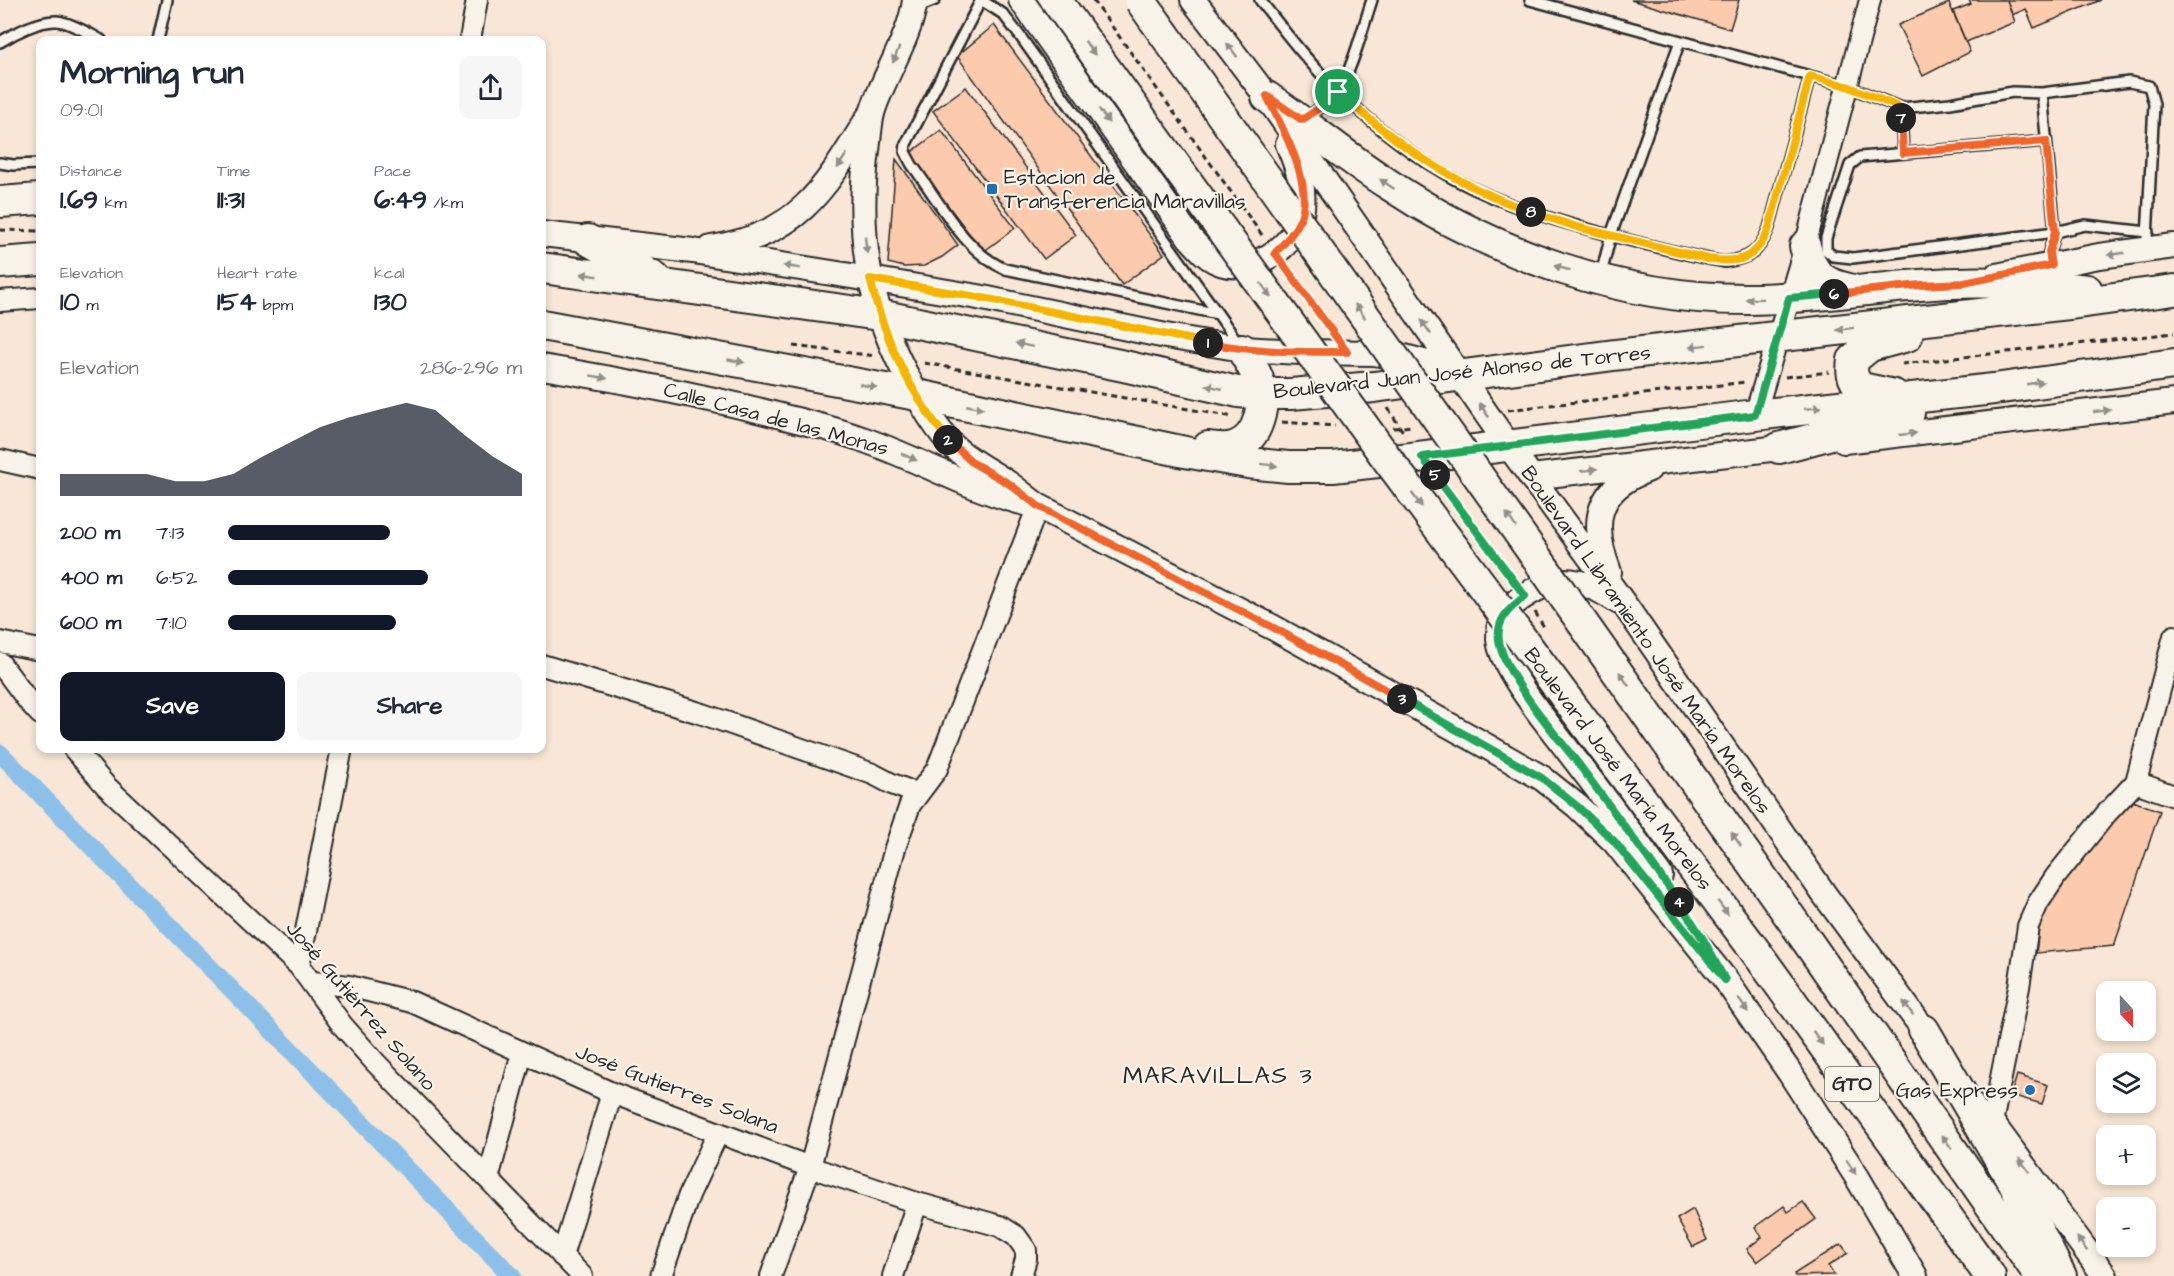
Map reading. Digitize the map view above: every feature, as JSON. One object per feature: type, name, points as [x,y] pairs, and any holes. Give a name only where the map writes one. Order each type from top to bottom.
[{"type":"main road","name":"Boulevard José María Morelos","points":[[1056,0],[1388,460],[1759,956],[1990,1276]]},
{"type":"main road","name":"GTO","points":[[1140,0],[1806,938],[2040,1276]]},
{"type":"main road","points":[[1267,96],[1388,184],[1437,214],[1534,260],[1660,293],[1703,299],[1789,298],[1964,283],[2058,285],[2126,296],[2174,290]]},
{"type":"main road","points":[[0,202],[36,199]]},
{"type":"main road","points":[[588,240],[670,287]]},
{"type":"main road","points":[[1804,246],[1814,272],[1821,279],[1862,292]]},
{"type":"main road","points":[[0,263],[36,260]]},
{"type":"main road","name":"Boulevard Juan José Alonso de Torres","points":[[546,269],[879,315],[1238,392],[1260,407],[1291,394],[1374,387],[1777,337],[2058,285]]},
{"type":"main road","points":[[1914,398],[1862,388],[1853,377],[1851,369],[1853,360],[1870,346],[2058,285]]},
{"type":"main road","points":[[546,326],[917,395],[1185,452],[1288,467],[1333,467],[1422,457],[1755,415],[1994,389],[2172,365]]},
{"type":"main road","points":[[1040,420],[1096,423],[1203,446],[1236,447],[1246,441],[1254,431],[1260,407],[1260,382],[1242,349]]},
{"type":"main road","points":[[1779,448],[1994,389]]},
{"type":"main road","points":[[1924,1030],[2012,1180],[2061,1276]]},
{"type":"main road","points":[[1944,1211],[1966,1276]]},
{"type":"street","points":[[471,36],[477,0]]},
{"type":"street","points":[[1021,0],[1190,238],[1204,254],[1219,262],[1237,267],[1258,262],[1275,253],[1290,238],[1301,218],[1304,194],[1299,170],[1267,96]]},
{"type":"street","name":"Boulevard Libramiento José María Morelos","points":[[1193,0],[1267,96],[1508,445],[1624,604],[1824,894],[2105,1276]]},
{"type":"street","points":[[1755,415],[1804,246],[1870,0]]},
{"type":"street","points":[[693,251],[729,245],[759,236],[778,227],[805,208],[825,187],[872,111],[921,3]]},
{"type":"street","points":[[872,111],[864,200],[864,235],[870,279],[879,315],[897,358],[931,419],[951,444],[973,463],[1008,483],[1038,506],[1274,628],[1542,778],[1577,806],[1614,841],[1725,980],[1790,1073],[1851,1167],[1915,1276]]},
{"type":"street","points":[[546,235],[693,251],[870,279],[978,297],[1242,349],[1374,352],[1404,357],[1460,375]]},
{"type":"street","points":[[2058,285],[2147,241],[2174,246]]},
{"type":"street","points":[[0,301],[36,298]]},
{"type":"street","name":"Calle Casa de las Monas","points":[[546,368],[647,385],[737,405],[855,436],[903,454],[986,492],[1038,506]]},
{"type":"street","points":[[1531,477],[2174,402]]},
{"type":"street","points":[[0,460],[36,468]]},
{"type":"street","points":[[1624,604],[1602,553],[1598,521],[1612,491],[1622,482],[1637,473],[1672,460]]},
{"type":"street","points":[[771,1276],[810,1167],[895,848],[910,804],[937,770],[1038,506]]},
{"type":"street","points":[[1624,604],[1599,589],[1584,584],[1564,581],[1544,586],[1509,608],[1500,621],[1499,640],[1515,676],[1536,709],[1659,873],[1703,939],[1725,980]]},
{"type":"street","points":[[1992,1123],[2019,987],[2028,926],[2038,903],[2056,876],[2106,814],[2136,782],[2166,698],[2174,636]]},
{"type":"street","points":[[0,642],[36,649]]},
{"type":"street","points":[[0,663],[36,710]]},
{"type":"street","points":[[546,666],[703,714],[856,768],[918,794]]},
{"type":"street","name":"José Gutiérrez Solano","points":[[77,753],[106,786],[299,966],[367,1053],[582,1276]]},
{"type":"street","points":[[299,966],[341,753]]},
{"type":"street","points":[[2136,782],[2174,796]]},
{"type":"street","name":"José Gutierres Solana","points":[[313,982],[350,986],[412,1002],[612,1093],[810,1167],[917,1203],[1000,1227],[1017,1236],[1026,1250],[1022,1276]]},
{"type":"street","points":[[488,1179],[522,1053]]},
{"type":"street","points":[[562,1256],[612,1093]]},
{"type":"street","points":[[661,1276],[689,1195],[718,1133]]},
{"type":"street","points":[[893,1276],[917,1203]]},
{"type":"lane","points":[[159,36],[167,0]]},
{"type":"lane","points":[[1218,314],[1005,269],[985,258],[966,240],[905,152],[906,144],[981,0],[1003,14],[1020,36],[1218,314],[1242,349]]},
{"type":"lane","points":[[1260,0],[1309,61],[1338,92],[1376,125],[1418,156],[1455,179],[1497,199],[1577,227],[1725,262],[1739,260],[1753,254],[1764,242],[1810,76]]},
{"type":"lane","points":[[1302,120],[1331,100],[1338,92],[1372,0]]},
{"type":"lane","points":[[1530,0],[1847,86],[1901,108],[1950,104],[2013,92],[2042,93],[2129,82],[2149,86],[2154,104],[2147,241],[2085,225],[2055,232],[1853,258],[1833,256],[1826,250],[1826,238],[1850,165],[1860,157],[2046,141]]},
{"type":"lane","points":[[0,42],[21,29],[57,21],[94,36]]},
{"type":"lane","points":[[1600,279],[1611,236],[1680,41]]},
{"type":"lane","points":[[2042,93],[2055,232],[2049,252],[2058,285]]},
{"type":"lane","points":[[1901,108],[1903,153]]},
{"type":"lane","points":[[0,162],[13,165],[36,164]]},
{"type":"path","points":[[1093,0],[1347,352]]},
{"type":"path","points":[[0,231],[36,231]]},
{"type":"path","points":[[783,344],[897,358],[1214,415],[1260,407],[1344,426]]},
{"type":"path","points":[[1374,387],[1401,428],[1525,596],[1546,629]]},
{"type":"path","points":[[1389,428],[1401,428]]},
{"type":"building","points":[[1631,0],[1739,0],[1730,29]]},
{"type":"building","points":[[1969,0],[2007,0],[2015,22],[1966,42],[1953,11],[1971,4]]},
{"type":"building","points":[[2007,0],[2101,0],[2034,28],[2026,9],[2012,15]]},
{"type":"building","points":[[1949,3],[1970,52],[1923,76],[1898,25]]},
{"type":"building","points":[[994,25],[1164,254],[1122,285],[957,56]]},
{"type":"building","points":[[966,87],[1076,235],[1044,259],[933,111]]},
{"type":"building","points":[[941,130],[1015,228],[983,252],[909,154]]},
{"type":"building","points":[[896,159],[958,245],[942,257],[924,266],[904,267],[888,263]]},
{"type":"building","points":[[2124,798],[2160,811],[2114,946],[2036,953],[2041,912]]},
{"type":"building","name":"Gas Express","points":[[2017,1075],[2048,1085],[2042,1104],[2011,1095]]},
{"type":"building","points":[[1803,1202],[1816,1219],[1757,1262],[1747,1249],[1762,1237],[1755,1227],[1784,1206],[1788,1212]]},
{"type":"building","points":[[1693,1209],[1707,1240],[1693,1247],[1677,1219]]},
{"type":"building","points":[[1841,1244],[1848,1253],[1828,1266],[1834,1275],[1795,1276],[1794,1274]]},
{"type":"waterway","points":[[0,753],[512,1276]]},
{"type":"place","name":"Estacion de Transferencia Maravillas","points":[[992,189]]},
{"type":"place","name":"Gas Express","points":[[2030,1090]]},
{"type":"district","name":"MARAVILLAS 3","points":[[1218,1076]]},
{"type":"route","points":[[1810,76],[1847,86],[1901,108],[1903,153],[2046,141],[2055,232],[2049,252],[2051,265],[1964,283],[1789,298],[1755,415],[1422,457],[1525,596],[1509,608],[1500,621],[1499,640],[1504,657],[1515,676],[1536,709],[1622,822],[1681,905],[1725,980],[1614,841],[1577,806],[1542,778],[1274,628],[1038,506],[1008,483],[973,463],[951,444],[931,419],[897,358],[879,315],[870,279],[978,297],[1242,349],[1347,352],[1275,253],[1290,238],[1301,218],[1304,194],[1299,170],[1267,96],[1302,120],[1331,100],[1338,92],[1376,125],[1418,156],[1455,179],[1497,199],[1577,227],[1725,262],[1739,260],[1753,254],[1764,242],[1810,76]]}]
